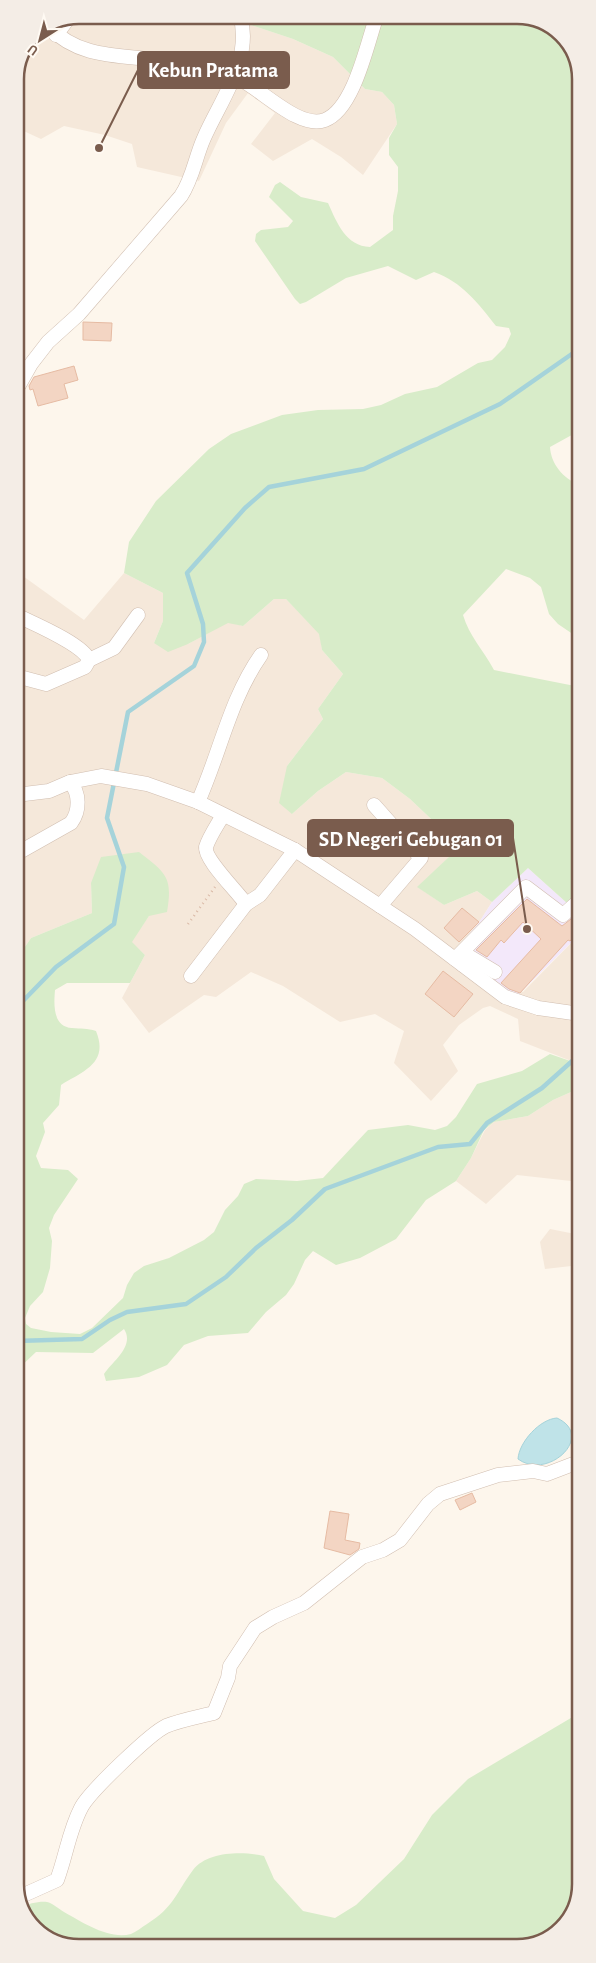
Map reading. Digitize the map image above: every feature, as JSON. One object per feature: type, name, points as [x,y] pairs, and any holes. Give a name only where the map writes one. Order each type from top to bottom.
[{"type":"street","points":[[24,376],[48,342],[79,314],[181,196],[189,183],[203,140],[235,74],[244,39],[242,24]]},
{"type":"street","points":[[53,31],[68,42],[92,53],[158,60],[235,74],[288,111],[304,119],[322,122],[336,114],[347,100],[374,24]]},
{"type":"street","points":[[24,678],[46,684],[85,667],[89,660],[114,648],[138,614]]},
{"type":"street","points":[[24,619],[48,630],[83,652],[89,660]]},
{"type":"street","points":[[198,802],[213,770],[238,694],[261,655]]},
{"type":"street","points":[[24,795],[49,791],[70,782],[101,776],[147,784],[198,802],[295,850],[380,906],[514,1002],[572,1013]]},
{"type":"street","points":[[24,849],[71,823],[77,815],[79,805],[74,786],[70,782]]},
{"type":"street","points":[[374,806],[420,858],[380,906]]},
{"type":"street","points":[[223,815],[206,847],[207,858],[246,904]]},
{"type":"street","points":[[191,976],[246,904],[260,896],[295,850]]},
{"type":"street","points":[[459,962],[526,887],[563,915],[572,907]]},
{"type":"street","points":[[459,962],[470,957],[495,972]]},
{"type":"street","points":[[25,1895],[57,1880],[66,1856],[66,1845],[81,1808],[99,1784],[164,1727],[214,1713],[228,1678],[230,1666],[255,1628],[304,1603],[362,1557],[383,1550],[400,1540],[428,1504],[440,1494],[498,1475],[533,1470],[547,1474],[572,1464]]},
{"type":"path","points":[[188,924],[224,876]]},
{"type":"shaded area","points":[[79,24],[248,24],[293,39],[333,57],[365,89],[382,92],[394,105],[397,124],[363,175],[341,157],[312,139],[273,161],[251,144],[275,113],[248,93],[226,123],[199,181],[137,167],[132,144],[105,135],[64,126],[41,139],[24,131],[24,79],[28,58],[33,48],[48,33],[68,25]]},
{"type":"shaded area","points":[[124,573],[163,593],[163,621],[154,643],[188,644],[228,622],[243,626],[274,599],[286,599],[320,634],[322,650],[343,674],[318,709],[323,719],[287,766],[292,814],[318,791],[346,772],[382,778],[410,799],[448,835],[452,854],[418,887],[444,905],[477,891],[492,902],[478,924],[455,950],[523,992],[572,942],[572,1061],[520,1041],[518,1019],[490,1006],[483,1008],[459,1025],[443,1045],[458,1071],[431,1101],[394,1063],[404,1031],[375,1014],[340,1022],[283,986],[251,972],[216,997],[204,995],[149,1033],[122,998],[145,955],[131,942],[149,916],[91,883],[92,913],[31,938],[24,948],[24,577],[84,620]]},
{"type":"shaded area","points":[[528,868],[568,904],[572,903],[572,942],[515,998],[455,950],[478,924],[492,902]]},
{"type":"shaded area","points":[[572,1092],[572,1181],[517,1175],[486,1204],[456,1181],[471,1158],[485,1130],[494,1122],[528,1116],[553,1100]]},
{"type":"shaded area","points":[[550,1229],[572,1233],[572,1266],[545,1269],[540,1242]]},
{"type":"green space","points":[[248,24],[521,24],[545,31],[559,42],[567,54],[572,71],[572,435],[550,447],[555,465],[572,481],[572,634],[558,624],[549,614],[541,587],[530,578],[506,569],[463,615],[473,637],[494,670],[572,685],[572,903],[568,904],[528,868],[492,902],[477,891],[444,905],[417,887],[452,854],[448,835],[410,799],[382,778],[346,772],[318,791],[292,814],[279,803],[287,766],[323,719],[318,709],[343,674],[322,650],[319,634],[286,599],[274,599],[243,626],[228,623],[188,644],[168,652],[154,643],[163,621],[163,593],[124,573],[129,542],[156,501],[209,449],[231,434],[282,415],[318,410],[363,409],[381,405],[405,394],[437,387],[478,363],[492,360],[505,347],[511,334],[509,328],[496,326],[476,301],[461,287],[434,272],[416,280],[388,266],[346,278],[306,302],[300,304],[295,299],[255,241],[256,234],[261,230],[288,227],[293,221],[269,197],[275,185],[280,182],[301,197],[328,203],[343,232],[355,243],[370,247],[393,230],[393,216],[398,191],[398,167],[389,155],[389,138],[397,124],[394,105],[382,92],[365,89],[333,57],[293,39]]},
{"type":"green space","points":[[139,852],[156,865],[165,877],[168,883],[169,900],[167,912],[149,916],[132,942],[145,955],[130,983],[67,983],[55,990],[54,1001],[58,1019],[65,1027],[96,1031],[99,1051],[92,1065],[61,1085],[59,1105],[43,1123],[45,1132],[36,1156],[41,1168],[68,1170],[78,1179],[54,1215],[49,1228],[52,1241],[50,1268],[43,1292],[30,1306],[25,1318],[26,1324],[31,1328],[51,1332],[80,1334],[92,1328],[123,1298],[127,1285],[134,1273],[144,1266],[169,1258],[204,1240],[214,1232],[225,1210],[238,1196],[244,1184],[256,1179],[297,1181],[323,1178],[368,1130],[408,1125],[435,1130],[447,1126],[456,1117],[477,1084],[522,1071],[550,1054],[572,1062],[572,1092],[553,1100],[528,1116],[494,1122],[484,1130],[471,1158],[456,1181],[426,1200],[396,1239],[360,1258],[336,1265],[313,1251],[305,1260],[294,1284],[286,1295],[266,1312],[248,1333],[208,1336],[184,1345],[167,1365],[139,1377],[106,1381],[104,1374],[125,1347],[127,1335],[124,1329],[93,1353],[36,1352],[24,1363],[24,948],[31,938],[92,913],[91,883],[101,857]]},
{"type":"green space","points":[[572,1717],[571,1895],[561,1918],[548,1930],[538,1935],[525,1939],[75,1939],[58,1935],[42,1926],[28,1905],[47,1902],[96,1929],[114,1934],[131,1934],[156,1918],[169,1906],[199,1864],[216,1856],[246,1853],[264,1856],[274,1879],[303,1911],[335,1918],[356,1905],[404,1859],[432,1815],[468,1779]]},
{"type":"water","points":[[557,1418],[568,1426],[572,1435],[570,1445],[563,1454],[554,1460],[542,1464],[530,1464],[518,1459],[522,1446],[532,1432],[544,1422]]},
{"type":"building","points":[[83,322],[112,323],[111,341],[83,340]]},
{"type":"building","points":[[74,366],[78,380],[64,384],[68,398],[38,406],[33,389],[30,390],[29,386],[34,377]]},
{"type":"building","points":[[527,899],[562,926],[572,918],[572,939],[570,941],[568,940],[520,993],[509,989],[501,983],[541,939],[523,922],[504,943],[501,940],[487,957],[476,950]]},
{"type":"building","points":[[462,908],[479,922],[459,942],[444,928]]},
{"type":"building","points":[[443,971],[473,994],[454,1017],[425,994]]},
{"type":"building","points":[[472,1493],[476,1502],[460,1510],[455,1500]]},
{"type":"building","points":[[330,1511],[349,1514],[345,1540],[360,1543],[359,1549],[350,1555],[324,1548]]},
{"type":"waterway","points":[[24,1000],[56,967],[114,924],[124,867],[107,818],[128,712],[194,666],[204,642],[203,624],[187,573],[245,508],[269,487],[364,469],[500,404],[572,354]]},
{"type":"waterway","points":[[24,1341],[82,1339],[110,1320],[127,1312],[186,1304],[226,1277],[256,1248],[292,1220],[325,1189],[438,1147],[470,1144],[487,1123],[542,1088],[572,1061]]},
{"type":"place","name":"Kebun Pratama","points":[[99,148]]},
{"type":"place","name":"SD Negeri Gebugan 01","points":[[527,929]]}]
